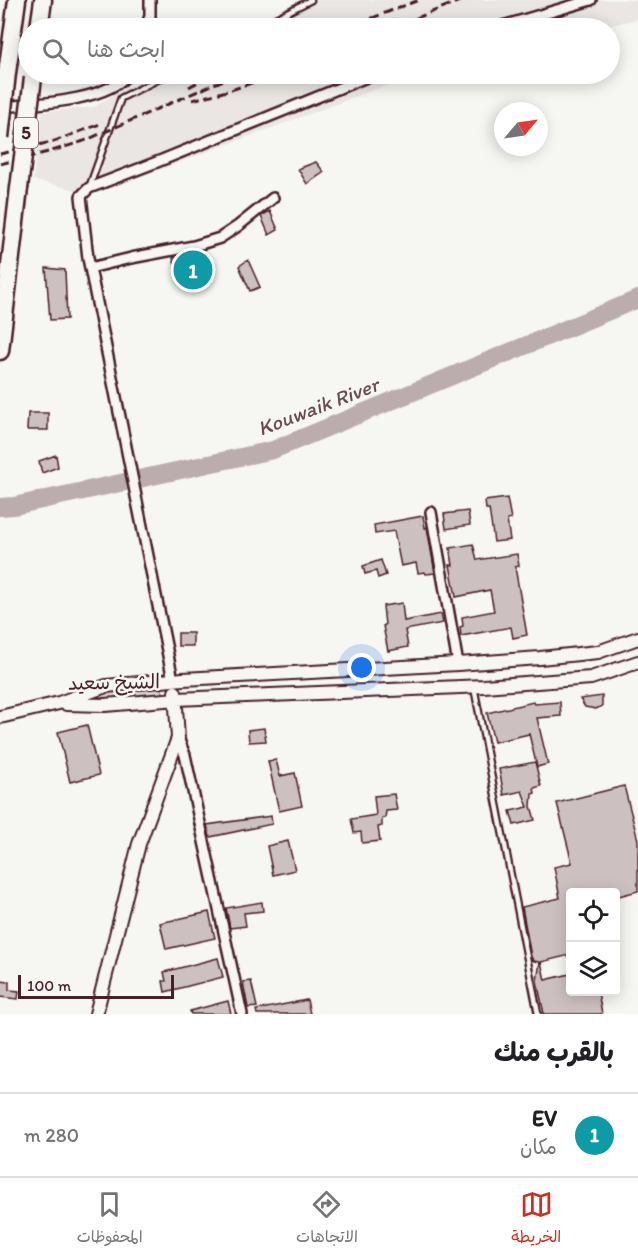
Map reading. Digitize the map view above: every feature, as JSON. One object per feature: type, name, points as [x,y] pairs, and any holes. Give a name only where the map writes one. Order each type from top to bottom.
[{"type":"highway","name":"5","points":[[0,137],[16,0]]},
{"type":"highway","points":[[40,18],[43,0]]},
{"type":"highway","name":"5","points":[[0,351],[32,84]]},
{"type":"main road","name":"الشيخ سعيد","points":[[59,703],[106,686],[172,680],[458,664],[598,652],[638,638]]},
{"type":"main road","name":"الشيخ سعيد","points":[[59,703],[105,705],[177,699],[474,687],[591,678],[638,662]]},
{"type":"main road","points":[[96,1014],[140,844],[178,738],[177,699],[172,680]]},
{"type":"main road","points":[[0,717],[59,703]]},
{"type":"street","points":[[149,18],[150,0]]},
{"type":"street","points":[[530,18],[591,0]]},
{"type":"street","points":[[0,107],[57,102],[103,91],[113,84]]},
{"type":"street","points":[[172,680],[90,268],[81,196],[89,188],[349,84]]},
{"type":"street","points":[[90,268],[194,246],[220,238],[273,198]]},
{"type":"street","points":[[430,512],[458,664]]},
{"type":"street","points":[[178,738],[185,755],[242,1014]]},
{"type":"lane","points":[[276,18],[311,0]]},
{"type":"lane","points":[[89,188],[121,98],[149,84]]},
{"type":"lane","points":[[474,687],[538,1014]]},
{"type":"shaded area","points":[[303,0],[638,0],[638,19],[620,23],[620,18],[268,18]]},
{"type":"shaded area","points":[[138,84],[394,84],[94,194],[33,180],[42,112],[94,107]]},
{"type":"shaded area","points":[[160,686],[164,694],[101,699],[100,693]]},
{"type":"building","points":[[316,162],[324,172],[307,184],[298,169]]},
{"type":"building","points":[[270,211],[278,230],[269,235],[261,216]]},
{"type":"building","points":[[182,256],[186,266],[208,258],[210,273],[180,282],[173,258]]},
{"type":"building","points":[[248,260],[260,287],[250,291],[239,266]]},
{"type":"building","points":[[46,268],[65,270],[67,319],[50,320]]},
{"type":"building","points":[[28,413],[48,413],[48,430],[27,430]]},
{"type":"building","points":[[56,455],[58,467],[42,473],[39,461]]},
{"type":"building","points":[[507,498],[511,519],[507,520],[510,540],[494,542],[489,509],[486,509],[485,501]]},
{"type":"building","points":[[468,511],[470,525],[446,529],[444,514]]},
{"type":"building","points":[[423,516],[435,573],[418,573],[416,563],[401,566],[394,531],[375,534],[374,525]]},
{"type":"building","points":[[473,544],[477,560],[517,554],[519,566],[515,567],[527,635],[513,638],[511,627],[461,636],[462,617],[494,611],[490,590],[456,597],[450,565],[453,565],[450,548]]},
{"type":"building","points":[[381,560],[386,575],[378,578],[376,571],[365,574],[363,566]]},
{"type":"building","points":[[402,603],[404,621],[441,614],[443,623],[405,630],[408,647],[388,651],[383,626],[385,625],[383,606]]},
{"type":"building","points":[[178,633],[193,633],[193,646],[178,646]]},
{"type":"building","points":[[602,696],[602,706],[596,709],[585,707],[580,699]]},
{"type":"building","points":[[533,702],[534,704],[560,702],[561,716],[537,718],[548,764],[537,767],[529,734],[494,742],[487,713]]},
{"type":"building","points":[[87,725],[99,775],[70,782],[58,732]]},
{"type":"building","points":[[264,728],[266,741],[249,742],[248,730]]},
{"type":"building","points":[[276,760],[280,776],[295,773],[302,806],[279,811],[268,761]]},
{"type":"building","points":[[535,762],[541,786],[534,788],[535,793],[532,794],[531,806],[535,820],[514,825],[510,811],[528,807],[522,791],[504,795],[499,769]]},
{"type":"building","points":[[624,786],[638,840],[638,891],[620,896],[620,888],[566,888],[566,956],[541,962],[545,980],[566,975],[566,996],[599,996],[602,1014],[544,1014],[537,981],[540,962],[534,961],[531,957],[522,907],[560,898],[554,867],[572,863],[557,803]]},
{"type":"building","points":[[394,794],[397,810],[386,811],[385,818],[382,818],[382,826],[378,827],[380,841],[362,843],[361,832],[354,833],[351,819],[376,815],[374,796]]},
{"type":"building","points":[[271,816],[272,824],[210,837],[207,825]]},
{"type":"building","points":[[288,841],[295,870],[273,875],[267,846]]},
{"type":"building","points":[[262,902],[263,911],[244,913],[246,926],[230,928],[226,908]]},
{"type":"building","points":[[209,912],[215,938],[166,949],[160,923]]},
{"type":"building","points":[[218,958],[223,977],[165,992],[164,972]]},
{"type":"building","points":[[0,981],[9,982],[9,990],[19,991],[18,999],[0,997]]},
{"type":"building","points":[[251,981],[257,1007],[248,1008],[243,982]]},
{"type":"building","points":[[307,1000],[310,1014],[257,1014],[256,1010]]},
{"type":"building","points":[[228,1001],[231,1014],[191,1014],[190,1011]]},
{"type":"waterway","name":"Kouwaik River","points":[[0,507],[14,506],[273,450],[638,299]]},
{"type":"railway","points":[[372,18],[419,0]]},
{"type":"railway","points":[[416,18],[462,0]]},
{"type":"railway","points":[[189,87],[194,84]]},
{"type":"railway","points":[[0,164],[84,141],[214,84]]},
{"type":"railway","points":[[192,100],[249,84]]},
{"type":"railway","points":[[0,154],[55,141],[100,124]]},
{"type":"place","name":"EV","points":[[193,270]]}]
